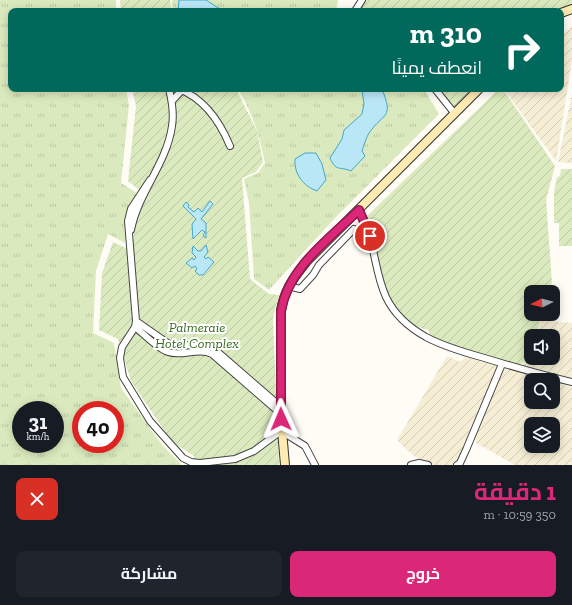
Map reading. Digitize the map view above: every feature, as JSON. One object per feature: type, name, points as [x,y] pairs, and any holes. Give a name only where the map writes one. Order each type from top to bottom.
[{"type":"street","points":[[170,92],[172,101],[172,126],[165,150],[134,216],[130,239],[136,324],[122,347],[121,369],[126,383],[145,414],[177,453],[191,462],[222,463],[245,456],[281,431]]},
{"type":"street","points":[[172,101],[179,92]]},
{"type":"street","points":[[186,92],[197,99],[210,111],[218,121],[230,146]]},
{"type":"street","points":[[437,92],[455,114]]},
{"type":"street","points":[[285,465],[281,431],[281,311],[283,299],[288,286],[307,261],[476,92]]},
{"type":"street","points":[[359,210],[370,236],[378,278],[391,306],[407,324],[428,338],[465,352],[502,364],[572,382]]},
{"type":"street","points":[[288,286],[300,289],[313,275],[319,265],[354,230]]},
{"type":"street","points":[[136,324],[169,344],[212,347],[234,371],[281,410]]},
{"type":"street","points":[[457,465],[460,463],[466,450],[502,364]]},
{"type":"street","points":[[281,431],[305,446],[315,465]]},
{"type":"street","points":[[411,465],[419,463],[428,465]]},
{"type":"shaded area","points":[[572,26],[572,60],[556,161],[506,92],[564,92],[564,33]]},
{"type":"shaded area","points":[[572,93],[572,163],[558,162]]},
{"type":"shaded area","points":[[540,321],[572,323],[572,381],[560,378],[560,373],[539,373],[522,369],[524,363],[524,365],[560,365],[560,329],[537,329]]},
{"type":"shaded area","points":[[447,356],[460,362],[465,357],[524,373],[524,409],[560,409],[560,383],[572,387],[572,465],[515,465],[476,443],[475,437],[471,449],[463,461],[452,465],[434,465],[422,462],[397,440]]},
{"type":"green space","points":[[0,0],[116,0],[116,8],[8,8],[8,92],[127,92],[129,105],[121,183],[137,193],[127,212],[125,243],[108,234],[96,271],[93,333],[114,343],[121,388],[163,446],[182,465],[0,465]]},
{"type":"green space","points":[[120,0],[170,0],[171,8],[121,8]]},
{"type":"green space","points":[[172,0],[338,0],[337,8],[173,8]]},
{"type":"green space","points":[[366,0],[572,0],[572,5],[564,9],[361,8]]},
{"type":"green space","name":"Palmeraie Hotel Complex","points":[[133,92],[238,92],[257,131],[263,162],[256,172],[242,178],[250,279],[269,294],[279,295],[273,318],[279,465],[195,465],[194,456],[172,442],[131,381],[118,339],[99,330],[102,273],[113,242],[132,251],[136,214],[144,194],[128,181],[136,106]]},
{"type":"green space","points":[[240,92],[426,92],[439,114],[334,219],[269,290],[254,279],[249,203],[244,179],[258,173],[265,163],[255,124]]},
{"type":"green space","points":[[441,92],[472,92],[458,106],[454,107]]},
{"type":"green space","points":[[496,92],[505,92],[555,166],[546,200],[552,282],[551,285],[524,285],[524,321],[540,321],[537,329],[524,329],[524,362],[518,365],[429,338],[429,330],[418,327],[401,314],[383,283],[377,261],[376,236],[367,216]]},
{"type":"green space","points":[[561,169],[572,169],[572,246],[559,246],[559,223],[554,223],[554,192],[557,177],[560,176]]},
{"type":"water","points":[[179,0],[206,0],[218,8],[178,8]]},
{"type":"water","points":[[362,92],[383,92],[387,106],[386,114],[374,126],[368,135],[362,151],[365,156],[351,171],[338,168],[334,165],[330,158],[342,139],[344,130],[362,114],[364,104]]},
{"type":"water","points":[[305,153],[316,153],[322,164],[326,180],[317,191],[312,189],[300,179],[296,170],[295,159]]},
{"type":"water","points":[[210,201],[213,204],[201,219],[206,223],[206,238],[203,236],[205,232],[202,230],[193,239],[192,224],[196,219],[183,206],[186,202],[189,205],[188,207],[194,212],[198,208],[202,212]]},
{"type":"water","points":[[206,245],[208,252],[204,257],[206,259],[208,257],[214,262],[203,275],[199,275],[195,271],[197,269],[195,266],[192,268],[186,263],[192,258],[194,260],[196,257],[192,253],[193,246],[198,251],[201,251]]},
{"type":"route","points":[[281,419],[281,311],[283,299],[288,286],[307,261],[359,210],[370,236]]}]
